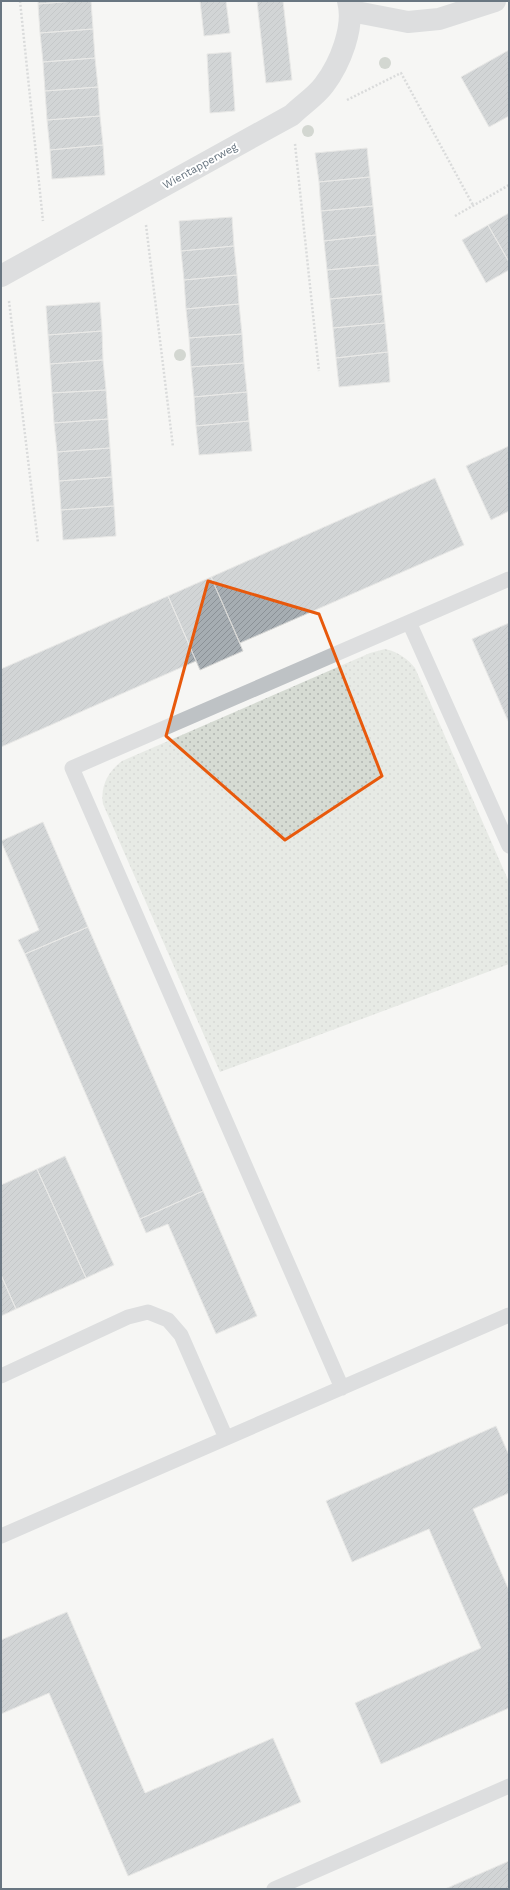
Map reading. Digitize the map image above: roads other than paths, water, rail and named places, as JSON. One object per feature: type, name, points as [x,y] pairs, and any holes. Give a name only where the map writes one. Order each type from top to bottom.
[{"type":"street","name":"Wientapperweg","points":[[3,274],[143,199],[292,115],[323,86],[337,62],[346,36],[349,6],[408,22],[438,19],[495,1]]},
{"type":"lane","points":[[342,1388],[72,768],[509,579]]},
{"type":"lane","points":[[409,622],[509,846]]},
{"type":"lane","points":[[1,1376],[128,1317],[148,1312],[168,1320],[181,1336],[226,1438]]},
{"type":"lane","points":[[1,1536],[509,1315]]},
{"type":"lane","points":[[274,1889],[509,1786]]}]
